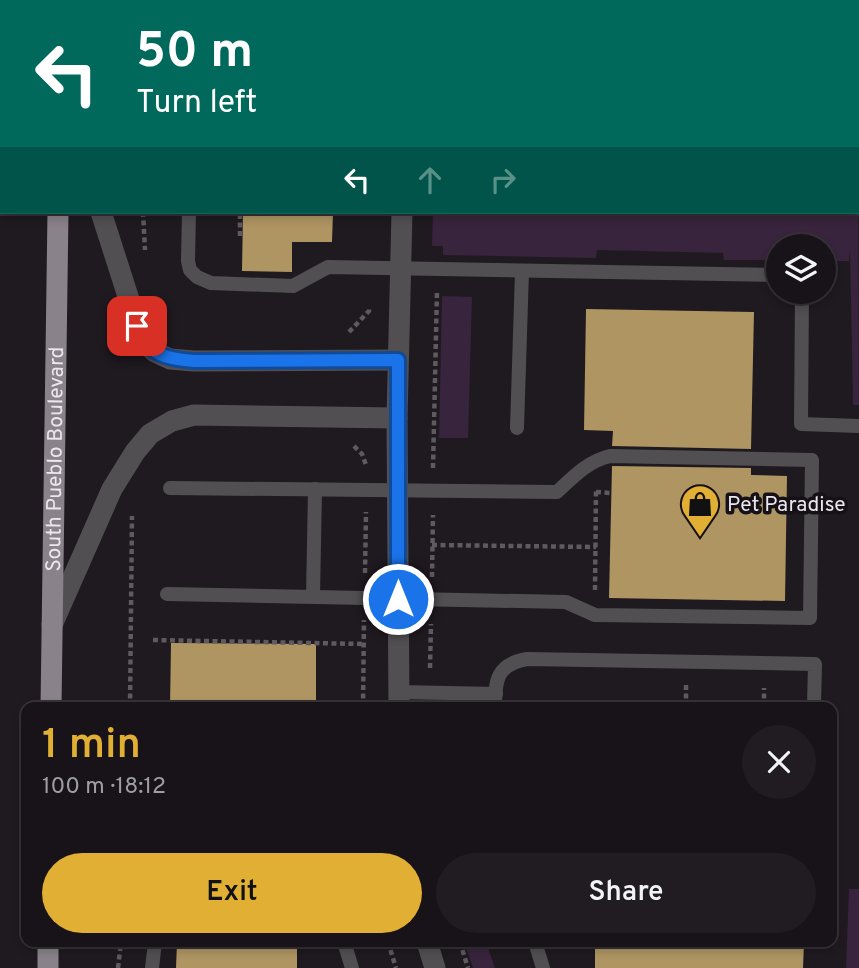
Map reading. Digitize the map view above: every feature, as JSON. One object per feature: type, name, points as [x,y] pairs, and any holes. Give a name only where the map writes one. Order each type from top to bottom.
[{"type":"main road","name":"South Pueblo Boulevard","points":[[51,702],[58,214]]},
{"type":"main road","points":[[48,947],[48,968]]},
{"type":"street","points":[[102,214],[142,340],[155,352],[170,359],[194,361],[398,360]]},
{"type":"street","points":[[399,699],[397,418],[401,214]]},
{"type":"street","points":[[51,626],[112,489],[135,452],[150,434],[172,421],[194,415],[397,418]]},
{"type":"street","points":[[429,947],[435,968]]},
{"type":"lane","points":[[189,214],[190,270],[197,277],[211,283],[293,286],[328,267],[766,275]]},
{"type":"lane","points":[[517,428],[522,271]]},
{"type":"lane","points":[[802,304],[801,424],[859,426]]},
{"type":"lane","points":[[167,594],[566,602],[595,615],[810,618],[812,460],[610,456],[596,460],[556,492],[170,488]]},
{"type":"lane","points":[[313,597],[315,488]]},
{"type":"lane","points":[[399,699],[495,700],[497,681],[502,670],[514,661],[527,659],[815,664],[814,702]]},
{"type":"lane","points":[[152,968],[155,947]]},
{"type":"lane","points":[[346,947],[352,968]]},
{"type":"lane","points":[[537,947],[543,968]]},
{"type":"path","points":[[240,214],[240,236]]},
{"type":"path","points":[[346,444],[354,446],[362,454],[366,466],[363,702]]},
{"type":"path","points":[[595,615],[596,460]]},
{"type":"path","points":[[596,492],[611,493]]},
{"type":"path","points":[[130,702],[132,506]]},
{"type":"path","points":[[432,545],[596,547]]},
{"type":"path","points":[[153,640],[364,644]]},
{"type":"path","points":[[118,968],[120,947]]},
{"type":"path","points":[[390,947],[396,968]]},
{"type":"path","points":[[462,947],[468,968]]},
{"type":"shaded area","points":[[433,214],[858,214],[859,405],[853,405],[850,250],[849,261],[836,261],[836,234],[766,234],[766,260],[724,260],[723,253],[597,250],[596,258],[443,255],[443,246],[432,246]]},
{"type":"shaded area","points":[[442,296],[472,297],[468,438],[439,438]]},
{"type":"shaded area","points":[[849,889],[859,889],[859,968],[846,968]]},
{"type":"shaded area","points":[[466,947],[488,947],[495,968],[473,968]]},
{"type":"building","points":[[243,214],[333,214],[332,242],[292,242],[292,272],[242,271]]},
{"type":"building","points":[[586,309],[754,312],[751,449],[612,446],[613,431],[584,430]]},
{"type":"building","points":[[612,466],[751,468],[751,475],[787,476],[785,601],[609,598]]},
{"type":"building","points":[[171,643],[316,644],[316,702],[170,702]]},
{"type":"building","points":[[177,947],[297,947],[297,968],[176,968]]},
{"type":"building","points":[[595,947],[804,947],[803,968],[595,968]]},
{"type":"place","name":"Pet Paradise","points":[[700,538]]},
{"type":"route","points":[[137,326],[142,340],[155,352],[170,359],[398,360],[398,599]]}]
